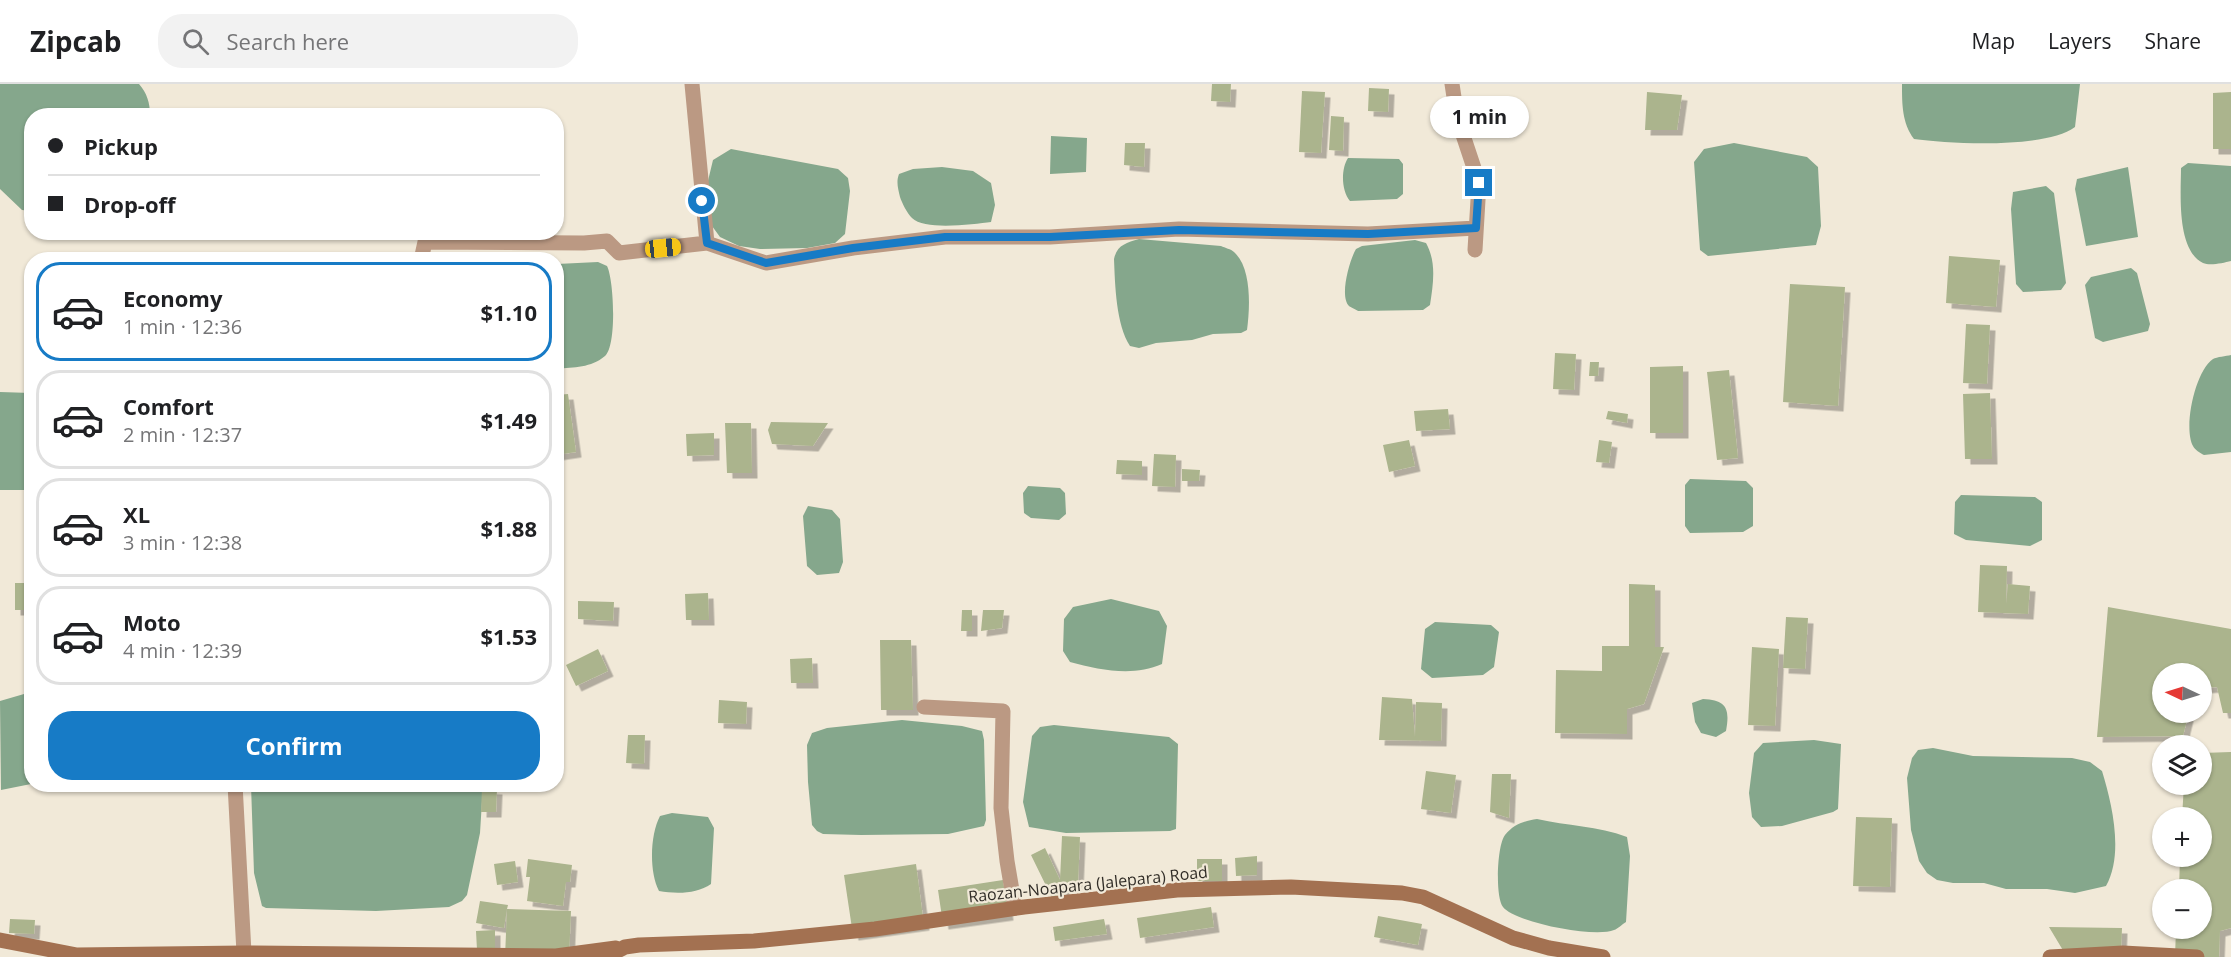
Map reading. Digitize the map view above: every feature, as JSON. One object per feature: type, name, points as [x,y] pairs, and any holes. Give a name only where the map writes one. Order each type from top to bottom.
[{"type":"main road","name":"Raozan-Noapara (Jalepara) Road","points":[[606,957],[625,947],[776,939],[875,929],[1015,908],[1177,890],[1291,886],[1402,893],[1423,897],[1513,938],[1549,948],[1603,957]]},
{"type":"main road","points":[[0,940],[77,955],[244,953],[556,956],[625,947]]},
{"type":"main road","points":[[2050,957],[2123,953],[2197,957]]},
{"type":"street","points":[[692,84],[707,243]]},
{"type":"street","points":[[1452,84],[1457,117],[1479,183],[1475,250]]},
{"type":"street","points":[[423,252],[425,242],[584,243],[607,241],[619,253],[707,243],[766,263],[853,248],[945,237],[1050,237],[1179,230],[1368,234],[1476,228]]},
{"type":"street","points":[[924,707],[1003,711],[1002,808],[1007,861],[1015,908]]},
{"type":"street","points":[[235,792],[244,953]]},
{"type":"shaded area","points":[[0,84],[139,84],[148,98],[149,108],[24,108],[24,210],[0,189]]},
{"type":"shaded area","points":[[1902,84],[2080,84],[2075,127],[2061,134],[2021,142],[1973,143],[1914,139],[1905,120]]},
{"type":"shaded area","points":[[1051,136],[1087,138],[1086,172],[1050,174]]},
{"type":"shaded area","points":[[1734,143],[1807,157],[1818,167],[1821,226],[1816,245],[1708,256],[1700,250],[1694,162],[1704,149]]},
{"type":"shaded area","points":[[731,149],[838,169],[848,178],[850,191],[845,234],[835,243],[807,248],[760,249],[739,246],[720,237],[712,226],[707,185],[713,160]]},
{"type":"shaded area","points":[[1348,158],[1399,159],[1403,164],[1403,194],[1397,199],[1350,201],[1343,180]]},
{"type":"shaded area","points":[[2188,163],[2231,166],[2231,261],[2203,263],[2194,256],[2188,246],[2182,220],[2181,168]]},
{"type":"shaded area","points":[[942,167],[973,171],[991,183],[995,205],[991,222],[938,226],[918,222],[910,216],[900,197],[897,182],[899,174],[913,169]]},
{"type":"shaded area","points":[[2128,167],[2138,237],[2086,246],[2075,189],[2077,179]]},
{"type":"shaded area","points":[[2046,186],[2054,193],[2066,283],[2061,290],[2023,292],[2016,284],[2011,209],[2013,192]]},
{"type":"shaded area","points":[[1139,239],[1221,246],[1234,252],[1240,259],[1247,278],[1249,311],[1247,330],[1241,333],[1213,334],[1192,340],[1156,343],[1139,348],[1130,346],[1119,316],[1114,259],[1115,254],[1126,243]]},
{"type":"shaded area","points":[[1415,240],[1426,243],[1432,258],[1430,305],[1423,310],[1358,311],[1349,306],[1346,301],[1345,286],[1356,249],[1362,246]]},
{"type":"shaded area","points":[[598,262],[607,266],[611,284],[613,326],[609,350],[605,356],[594,363],[564,368],[564,264]]},
{"type":"shaded area","points":[[2131,268],[2137,273],[2150,324],[2148,331],[2103,342],[2095,338],[2085,285],[2091,277]]},
{"type":"shaded area","points":[[2231,355],[2231,452],[2204,455],[2194,447],[2190,438],[2192,400],[2207,365],[2213,359]]},
{"type":"shaded area","points":[[0,392],[24,393],[24,490],[0,490]]},
{"type":"shaded area","points":[[1690,479],[1746,481],[1753,488],[1753,526],[1743,532],[1690,533],[1685,526],[1685,485]]},
{"type":"shaded area","points":[[1028,486],[1060,488],[1065,493],[1066,514],[1059,520],[1031,518],[1024,513],[1023,493]]},
{"type":"shaded area","points":[[1961,495],[2035,497],[2042,502],[2042,540],[2030,546],[1966,540],[1954,534],[1955,502]]},
{"type":"shaded area","points":[[808,506],[832,510],[840,519],[843,562],[839,573],[817,575],[807,566],[803,516]]},
{"type":"shaded area","points":[[1111,599],[1159,611],[1167,626],[1162,664],[1140,670],[1116,671],[1070,662],[1063,651],[1064,619],[1073,607]]},
{"type":"shaded area","points":[[1435,622],[1491,625],[1499,632],[1494,667],[1483,675],[1432,678],[1421,669],[1425,629]]},
{"type":"shaded area","points":[[24,694],[24,785],[1,790],[0,701]]},
{"type":"shaded area","points":[[1703,699],[1717,701],[1727,711],[1726,731],[1716,737],[1701,733],[1695,722],[1692,703]]},
{"type":"shaded area","points":[[902,720],[962,726],[982,731],[986,820],[984,826],[948,834],[861,835],[823,834],[817,831],[812,825],[808,782],[807,745],[812,733],[827,728]]},
{"type":"shaded area","points":[[1054,725],[1169,737],[1178,744],[1176,829],[1066,833],[1029,827],[1023,802],[1032,736],[1040,727]]},
{"type":"shaded area","points":[[1814,740],[1841,744],[1838,809],[1782,826],[1761,827],[1752,817],[1749,793],[1754,753],[1763,743]]},
{"type":"shaded area","points":[[1933,748],[1973,756],[2072,758],[2090,762],[2102,771],[2112,813],[2115,844],[2111,873],[2106,886],[2075,893],[2047,889],[2006,889],[1984,883],[1953,883],[1937,880],[1927,873],[1919,861],[1911,830],[1907,778],[1912,758],[1918,750]]},
{"type":"shaded area","points":[[251,792],[483,792],[480,833],[467,895],[462,901],[449,907],[376,911],[266,908],[262,906],[254,873]]},
{"type":"shaded area","points":[[672,813],[708,817],[714,828],[711,884],[699,890],[672,893],[659,891],[656,883],[652,864],[654,833],[660,816]]},
{"type":"shaded area","points":[[1537,819],[1627,837],[1630,856],[1626,922],[1616,929],[1604,932],[1556,928],[1523,918],[1503,907],[1498,882],[1502,841],[1508,831],[1524,822]]},
{"type":"building","points":[[1212,84],[1231,84],[1230,102],[1211,101]]},
{"type":"building","points":[[1369,88],[1389,89],[1388,112],[1368,111]]},
{"type":"building","points":[[1302,91],[1325,92],[1321,153],[1299,152]]},
{"type":"building","points":[[1647,92],[1682,95],[1677,130],[1645,130]]},
{"type":"building","points":[[2231,92],[2231,149],[2213,149],[2213,93]]},
{"type":"building","points":[[1331,116],[1344,117],[1343,151],[1329,150]]},
{"type":"building","points":[[1125,143],[1145,143],[1144,167],[1124,165]]},
{"type":"building","points":[[1949,256],[2000,260],[1996,307],[1946,303]]},
{"type":"building","points":[[1790,284],[1845,287],[1838,406],[1783,402]]},
{"type":"building","points":[[1966,324],[1990,325],[1987,384],[1963,383]]},
{"type":"building","points":[[1555,353],[1576,354],[1574,390],[1553,389]]},
{"type":"building","points":[[1590,362],[1599,362],[1598,376],[1589,376]]},
{"type":"building","points":[[1683,366],[1683,433],[1650,433],[1650,367]]},
{"type":"building","points":[[1729,370],[1738,458],[1717,460],[1707,372]]},
{"type":"building","points":[[1990,393],[1992,459],[1965,459],[1963,394]]},
{"type":"building","points":[[564,394],[568,394],[576,452],[564,454]]},
{"type":"building","points":[[1448,409],[1450,429],[1416,431],[1414,411]]},
{"type":"building","points":[[1608,411],[1628,414],[1627,423],[1606,419]]},
{"type":"building","points":[[771,422],[828,423],[813,446],[772,444],[768,430]]},
{"type":"building","points":[[725,423],[751,423],[752,473],[727,473]]},
{"type":"building","points":[[714,433],[714,455],[687,456],[686,434]]},
{"type":"building","points":[[1409,440],[1415,466],[1389,472],[1383,445]]},
{"type":"building","points":[[1599,440],[1612,442],[1609,463],[1596,462]]},
{"type":"building","points":[[1154,454],[1176,455],[1175,487],[1152,486]]},
{"type":"building","points":[[1117,460],[1142,461],[1142,475],[1116,474]]},
{"type":"building","points":[[1182,469],[1200,470],[1199,481],[1182,481]]},
{"type":"building","points":[[1980,565],[2007,566],[2006,604],[2008,584],[2030,586],[2028,614],[1978,612]]},
{"type":"building","points":[[15,583],[24,583],[24,610],[15,610]]},
{"type":"building","points":[[1629,584],[1655,585],[1655,647],[1664,647],[1644,704],[1627,709],[1627,734],[1555,733],[1556,670],[1602,671],[1602,646],[1629,646]]},
{"type":"building","points":[[708,593],[709,620],[686,620],[685,594]]},
{"type":"building","points":[[578,601],[614,602],[613,621],[578,619]]},
{"type":"building","points":[[2108,607],[2231,629],[2231,713],[2223,713],[2217,687],[2212,687],[2212,663],[2152,663],[2152,723],[2186,723],[2183,735],[2097,737]]},
{"type":"building","points":[[962,610],[972,610],[972,631],[961,631]]},
{"type":"building","points":[[983,610],[1004,610],[1002,628],[981,631]]},
{"type":"building","points":[[1786,617],[1808,618],[1805,669],[1783,668]]},
{"type":"building","points":[[880,640],[911,640],[913,710],[881,710]]},
{"type":"building","points":[[1752,647],[1779,649],[1775,726],[1748,725]]},
{"type":"building","points":[[598,649],[608,671],[576,686],[566,665]]},
{"type":"building","points":[[812,658],[813,683],[791,683],[790,659]]},
{"type":"building","points":[[1382,697],[1412,699],[1415,737],[1416,702],[1442,703],[1441,741],[1379,740]]},
{"type":"building","points":[[719,700],[747,702],[746,724],[718,723]]},
{"type":"building","points":[[628,735],[645,735],[644,764],[626,763]]},
{"type":"building","points":[[2231,752],[2231,928],[2220,931],[2219,957],[2175,957],[2176,939],[2212,939],[2212,879],[2179,879],[2180,867],[2212,867],[2212,807],[2183,807],[2183,795],[2212,795],[2212,753]]},
{"type":"building","points":[[1426,771],[1456,775],[1451,813],[1421,809]]},
{"type":"building","points":[[1492,774],[1511,774],[1509,818],[1490,812]]},
{"type":"building","points":[[482,792],[497,792],[496,812],[481,812]]},
{"type":"building","points":[[1856,817],[1892,818],[1890,887],[1853,886]]},
{"type":"building","points":[[1062,836],[1080,837],[1078,884],[1062,883],[1066,893],[1053,900],[1031,855],[1045,848],[1060,880]]},
{"type":"building","points":[[1257,856],[1257,875],[1236,876],[1235,858]]},
{"type":"building","points":[[528,859],[572,865],[570,882],[566,882],[563,906],[527,901],[530,877],[526,877]]},
{"type":"building","points":[[1197,859],[1222,859],[1222,881],[1197,881]]},
{"type":"building","points":[[515,861],[518,882],[497,885],[494,864]]},
{"type":"building","points":[[916,864],[924,925],[853,935],[844,875]]},
{"type":"building","points":[[1003,880],[1008,915],[943,924],[938,890]]},
{"type":"building","points":[[480,901],[508,905],[504,928],[476,923]]},
{"type":"building","points":[[1211,907],[1214,927],[1140,938],[1137,918]]},
{"type":"building","points":[[507,909],[571,911],[569,957],[505,957]]},
{"type":"building","points":[[1378,916],[1422,924],[1418,945],[1374,937]]},
{"type":"building","points":[[10,919],[35,920],[34,934],[9,933]]},
{"type":"building","points":[[1104,919],[1107,934],[1055,941],[1053,927]]},
{"type":"building","points":[[2049,927],[2122,928],[2121,952],[2064,952]]},
{"type":"building","points":[[495,930],[495,950],[477,950],[476,931]]},
{"type":"route","points":[[702,201],[707,243],[766,263],[853,248],[945,237],[1050,237],[1179,230],[1368,234],[1476,228],[1479,183]]}]
